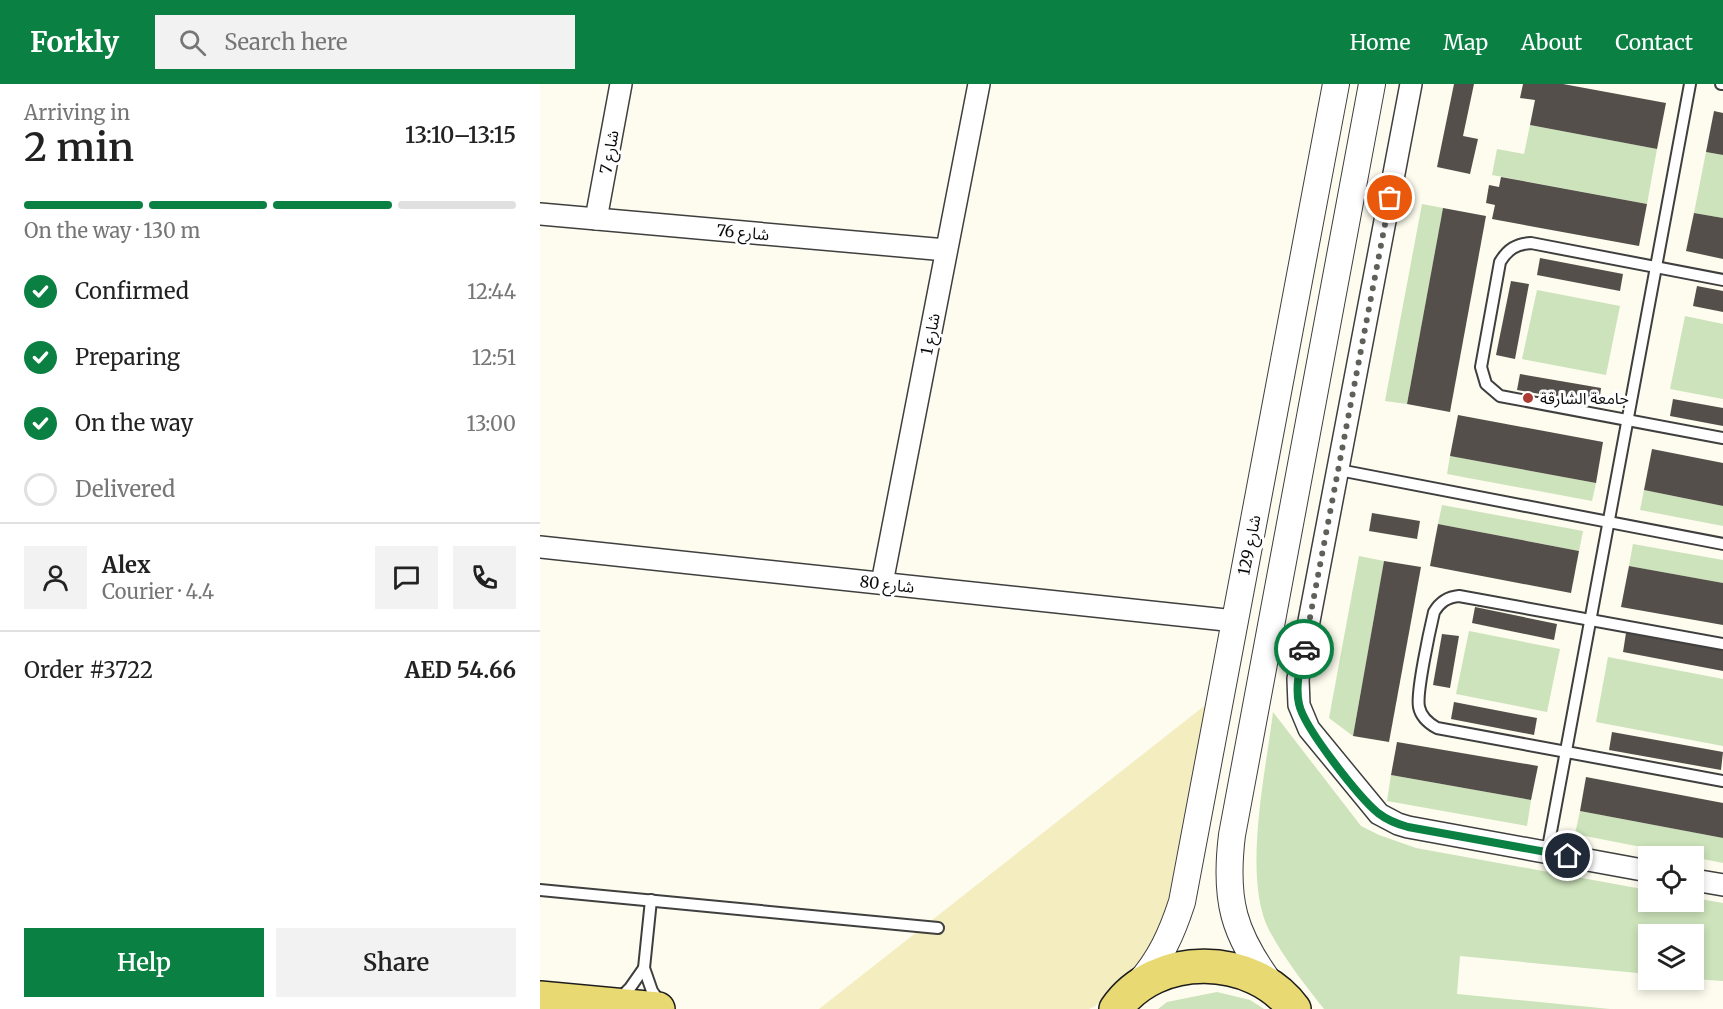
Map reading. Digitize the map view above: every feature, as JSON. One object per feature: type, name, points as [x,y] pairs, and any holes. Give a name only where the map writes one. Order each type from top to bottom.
[{"type":"main road","points":[[1119,1003],[1151,978],[1176,969],[1201,966],[1226,968],[1251,975],[1283,998]]},
{"type":"main road","points":[[540,998],[658,1009]]},
{"type":"street","name":"شارع 7","points":[[596,219],[621,84]]},
{"type":"street","name":"شارع 1","points":[[882,583],[979,84]]},
{"type":"street","name":"شارع 129","points":[[1119,1003],[1148,973],[1163,951],[1182,902],[1336,84]]},
{"type":"street","points":[[1283,998],[1253,961],[1239,932],[1231,900],[1228,867],[1232,834],[1372,84]]},
{"type":"street","points":[[1411,84],[1298,679],[1299,705],[1309,729],[1371,806],[1388,820],[1408,827],[1638,870]]},
{"type":"street","name":"شارع 76","points":[[540,214],[946,250]]},
{"type":"street","name":"شارع 80","points":[[540,547],[1235,621]]},
{"type":"street","points":[[1704,882],[1723,885]]},
{"type":"lane","points":[[1547,853],[1690,84]]},
{"type":"lane","points":[[1723,280],[1531,243],[1521,243],[1512,247],[1500,262],[1480,367],[1486,384],[1492,391],[1509,399],[1723,438]]},
{"type":"lane","points":[[1339,470],[1723,544]]},
{"type":"lane","points":[[1723,644],[1459,596],[1451,597],[1438,605],[1432,620],[1418,700],[1419,709],[1429,723],[1445,729],[1723,781]]},
{"type":"lane","points":[[540,890],[938,928]]},
{"type":"lane","points":[[651,900],[644,968],[652,991],[666,1009]]},
{"type":"lane","points":[[612,1004],[630,988],[644,968]]},
{"type":"green space","points":[[1530,125],[1657,149],[1647,204],[1492,175],[1497,149],[1524,154]]},
{"type":"green space","points":[[1706,152],[1723,155],[1723,218],[1694,213]]},
{"type":"green space","points":[[1422,204],[1443,208],[1407,404],[1385,401]]},
{"type":"green space","points":[[1537,290],[1620,306],[1606,375],[1522,359]]},
{"type":"green space","points":[[1685,316],[1723,324],[1723,399],[1670,389]]},
{"type":"green space","points":[[1450,456],[1596,483],[1592,501],[1447,474]]},
{"type":"green space","points":[[1644,490],[1723,506],[1723,526],[1640,510]]},
{"type":"green space","points":[[1442,505],[1583,531],[1579,551],[1438,524]]},
{"type":"green space","points":[[1633,544],[1723,560],[1723,583],[1629,566]]},
{"type":"green space","points":[[1359,556],[1384,561],[1353,736],[1329,718]]},
{"type":"green space","points":[[1469,631],[1560,649],[1547,712],[1456,694]]},
{"type":"green space","points":[[1608,657],[1723,679],[1723,746],[1596,722]]},
{"type":"green space","points":[[1273,712],[1361,826],[1379,835],[1416,848],[1638,888],[1638,912],[1704,912],[1704,900],[1723,903],[1723,981],[1704,980],[1704,924],[1638,924],[1638,973],[1460,956],[1457,994],[1610,1009],[1324,1009],[1281,951],[1269,930],[1261,908],[1257,882],[1257,853]]},
{"type":"green space","points":[[1391,775],[1531,800],[1527,826],[1387,801]]},
{"type":"green space","points":[[1580,811],[1723,838],[1723,863],[1704,859],[1704,846],[1638,846],[1575,834]]},
{"type":"green space","points":[[1217,992],[1250,1000],[1264,1009],[1158,1009],[1167,1002]]},
{"type":"sand","points":[[1208,703],[1172,911],[1155,949],[1127,979],[1095,1006],[1089,1009],[819,1009]]},
{"type":"building","points":[[1454,84],[1474,84],[1463,136],[1478,139],[1470,174],[1437,167]]},
{"type":"building","points":[[1523,84],[1563,84],[1666,103],[1657,149],[1530,125],[1535,100],[1520,98]]},
{"type":"building","points":[[1714,111],[1723,113],[1723,155],[1706,152]]},
{"type":"building","points":[[1501,177],[1647,204],[1639,246],[1492,219],[1495,205],[1486,203],[1489,185],[1499,187]]},
{"type":"building","points":[[1443,208],[1486,216],[1450,412],[1407,404]]},
{"type":"building","points":[[1694,213],[1723,218],[1723,259],[1686,251]]},
{"type":"building","points":[[1540,258],[1623,274],[1620,291],[1537,275]]},
{"type":"building","points":[[1511,281],[1529,284],[1515,359],[1496,355]]},
{"type":"building","points":[[1697,286],[1723,291],[1723,312],[1693,306]]},
{"type":"building","points":[[1520,374],[1601,388],[1599,404],[1517,390]]},
{"type":"building","points":[[1673,399],[1723,408],[1723,426],[1670,416]]},
{"type":"building","points":[[1458,415],[1603,442],[1596,483],[1450,456]]},
{"type":"building","points":[[1652,449],[1723,463],[1723,506],[1644,490]]},
{"type":"building","points":[[1372,513],[1420,521],[1417,539],[1369,531]]},
{"type":"building","points":[[1438,524],[1579,551],[1571,593],[1430,566]]},
{"type":"building","points":[[1384,561],[1421,567],[1389,742],[1353,736]]},
{"type":"building","points":[[1629,566],[1723,583],[1723,625],[1621,607]]},
{"type":"building","points":[[1475,607],[1557,624],[1554,640],[1472,623]]},
{"type":"building","points":[[1626,633],[1723,650],[1723,671],[1623,652]]},
{"type":"building","points":[[1442,634],[1459,636],[1450,688],[1433,685]]},
{"type":"building","points":[[1454,702],[1537,718],[1534,735],[1451,719]]},
{"type":"building","points":[[1612,732],[1723,752],[1721,770],[1609,750]]},
{"type":"building","points":[[1397,742],[1538,766],[1531,800],[1391,775]]},
{"type":"building","points":[[1586,777],[1723,803],[1723,838],[1580,811]]},
{"type":"way so far","points":[[1304,649],[1390,198]]},
{"type":"place","name":"جامعة الشارقة","points":[[1528,398]]},
{"type":"route","points":[[1304,649],[1298,679],[1299,705],[1303,717],[1309,729],[1341,770],[1379,814],[1408,827],[1568,856]]}]
